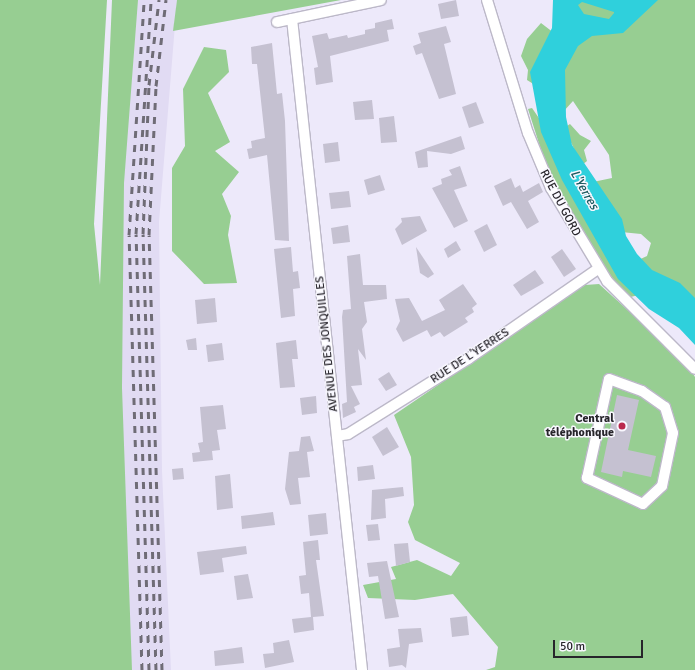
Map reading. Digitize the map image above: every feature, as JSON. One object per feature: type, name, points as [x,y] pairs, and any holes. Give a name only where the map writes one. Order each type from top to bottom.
[{"type":"street","points":[[277,22],[381,0]]},
{"type":"street","name":"RUE DU GORD","points":[[487,0],[539,163],[598,269],[622,300],[695,369]]},
{"type":"street","name":"AVENUE DES JONQUILLES","points":[[292,19],[362,670]]},
{"type":"street","name":"RUE DE L'YERRES","points":[[337,436],[348,434],[468,359],[598,269]]},
{"type":"street","points":[[608,379],[642,391],[665,407],[673,432],[662,486],[643,504],[587,478],[608,379]]},
{"type":"shaded area","points":[[129,0],[177,0],[159,222],[162,471],[171,670],[128,670],[116,281]]},
{"type":"green space","points":[[0,0],[107,0],[94,224],[100,285],[112,0],[138,0],[124,183],[122,388],[132,670],[0,670]]},
{"type":"green space","points":[[177,0],[341,0],[173,31]]},
{"type":"green space","points":[[569,0],[619,0],[617,12],[614,18],[601,22],[583,22]]},
{"type":"green space","points":[[653,0],[695,0],[695,303],[634,262],[647,256],[651,243],[641,234],[621,232],[593,182],[612,178],[609,155],[573,101],[563,112],[558,84],[573,39]]},
{"type":"green space","points":[[541,23],[554,33],[535,85],[527,80],[528,70],[521,56],[527,39]]},
{"type":"green space","points":[[204,47],[226,50],[229,72],[208,93],[230,142],[215,151],[239,172],[222,194],[231,216],[228,235],[237,283],[204,284],[172,251],[172,168],[185,146],[183,89]]},
{"type":"green space","points":[[532,108],[545,127],[639,295],[626,298],[588,244],[575,239],[572,218],[550,178],[528,109]]},
{"type":"green space","points":[[570,124],[580,135],[591,141],[584,150],[587,161],[582,165],[564,128]]},
{"type":"green space","points":[[599,284],[686,363],[695,377],[695,670],[486,670],[495,667],[498,647],[453,594],[415,600],[368,598],[363,585],[396,579],[391,567],[417,560],[451,576],[460,563],[415,540],[408,522],[414,505],[411,457],[394,415],[585,285]]},
{"type":"water","name":"L'Yerres","points":[[553,0],[658,0],[623,33],[592,36],[578,46],[565,70],[566,117],[572,145],[622,219],[626,236],[637,254],[652,270],[680,283],[695,298],[695,345],[679,328],[649,309],[618,279],[562,180],[541,132],[530,72],[552,28]],"holes":[[[582,2],[614,12],[609,19],[584,14],[578,5]]]},
{"type":"building","points":[[456,0],[459,16],[441,19],[438,4]]},
{"type":"building","points":[[392,19],[394,29],[387,30],[389,41],[330,56],[333,82],[316,85],[314,68],[318,67],[312,36],[327,33],[329,39],[347,35],[348,38],[365,34],[365,30],[375,28],[375,23]]},
{"type":"building","points":[[446,26],[451,42],[444,44],[456,94],[439,99],[422,53],[416,55],[413,46],[421,43],[418,33]]},
{"type":"building","points":[[272,43],[277,94],[282,93],[285,121],[289,241],[275,240],[267,155],[249,159],[247,149],[252,148],[251,141],[265,138],[257,64],[252,64],[251,47]]},
{"type":"building","points":[[372,100],[374,119],[355,120],[353,102]]},
{"type":"building","points":[[476,102],[484,123],[469,128],[462,107]]},
{"type":"building","points":[[394,116],[397,142],[381,143],[379,118]]},
{"type":"building","points":[[461,136],[465,149],[451,154],[427,151],[428,167],[418,168],[415,152]]},
{"type":"building","points":[[338,142],[340,161],[325,163],[323,144]]},
{"type":"building","points":[[460,166],[467,186],[454,190],[468,221],[454,228],[432,188],[442,184],[441,179],[452,175],[449,170]]},
{"type":"building","points":[[380,175],[385,190],[368,195],[364,180]]},
{"type":"building","points":[[511,178],[515,188],[520,185],[523,192],[539,183],[543,192],[528,201],[539,222],[527,229],[511,202],[503,206],[494,186]]},
{"type":"building","points":[[349,191],[351,207],[331,209],[329,193]]},
{"type":"building","points":[[420,216],[427,231],[402,245],[395,229],[402,222],[401,218]]},
{"type":"building","points":[[487,224],[497,245],[484,252],[474,231]]},
{"type":"building","points":[[348,225],[350,242],[333,244],[331,228]]},
{"type":"building","points":[[456,241],[461,250],[448,258],[444,249]]},
{"type":"building","points":[[291,247],[293,272],[298,271],[300,288],[293,289],[295,316],[281,318],[274,249]]},
{"type":"building","points":[[416,247],[434,274],[428,278],[420,273]]},
{"type":"building","points":[[562,249],[576,269],[564,277],[551,257]]},
{"type":"building","points":[[360,254],[363,285],[386,285],[387,299],[364,302],[367,322],[362,329],[366,360],[358,349],[362,385],[351,386],[360,404],[354,407],[356,412],[343,418],[342,404],[347,402],[342,317],[343,310],[351,309],[347,256]]},
{"type":"building","points":[[535,270],[544,283],[521,296],[513,285]]},
{"type":"building","points":[[463,284],[477,304],[472,308],[474,312],[465,318],[468,322],[444,337],[440,332],[431,337],[427,330],[403,342],[396,329],[400,321],[395,299],[409,298],[422,321],[445,310],[439,300]]},
{"type":"building","points":[[215,298],[217,322],[197,324],[195,300]]},
{"type":"building","points":[[196,338],[197,350],[188,350],[186,340]]},
{"type":"building","points":[[296,340],[298,359],[292,359],[295,387],[280,388],[276,343]]},
{"type":"building","points":[[222,343],[224,360],[208,362],[206,345]]},
{"type":"building","points":[[389,372],[397,385],[386,391],[378,379]]},
{"type":"building","name":"Central téléphonique","points":[[617,395],[639,400],[628,450],[656,456],[651,477],[623,471],[622,477],[601,472]]},
{"type":"building","points":[[316,396],[317,413],[302,415],[300,398]]},
{"type":"building","points":[[223,405],[226,429],[217,430],[220,450],[212,451],[213,460],[193,462],[192,453],[200,452],[198,443],[203,442],[200,407]]},
{"type":"building","points":[[387,427],[399,447],[383,456],[372,437]]},
{"type":"building","points":[[310,436],[314,451],[307,452],[310,477],[298,478],[301,504],[290,505],[285,489],[289,452],[299,451],[301,437]]},
{"type":"building","points":[[373,465],[375,479],[358,481],[357,467]]},
{"type":"building","points":[[183,468],[184,479],[173,480],[172,469]]},
{"type":"building","points":[[230,474],[233,508],[217,510],[215,476]]},
{"type":"building","points":[[403,487],[404,496],[385,499],[386,518],[371,520],[372,490]]},
{"type":"building","points":[[273,512],[275,525],[242,529],[241,516]]},
{"type":"building","points":[[326,513],[328,534],[310,536],[308,515]]},
{"type":"building","points":[[378,524],[380,540],[368,541],[366,525]]},
{"type":"building","points":[[318,540],[320,560],[316,560],[324,616],[313,617],[314,630],[294,633],[292,619],[311,617],[309,593],[301,594],[299,576],[306,575],[303,542]]},
{"type":"building","points":[[408,543],[410,562],[396,566],[394,544]]},
{"type":"building","points":[[246,546],[247,554],[222,558],[224,572],[200,575],[197,552]]},
{"type":"building","points":[[387,561],[399,617],[385,619],[378,576],[369,577],[367,563]]},
{"type":"building","points":[[248,574],[253,598],[237,600],[234,576]]},
{"type":"building","points":[[467,616],[469,635],[452,637],[450,618]]},
{"type":"building","points":[[421,628],[423,642],[409,644],[406,668],[402,665],[389,667],[387,649],[400,647],[398,629]]},
{"type":"building","points":[[289,640],[294,662],[265,668],[263,654],[274,653],[273,643]]},
{"type":"building","points":[[242,647],[244,663],[215,666],[214,651]]},
{"type":"railway","points":[[142,670],[129,235],[144,0]]},
{"type":"railway","points":[[149,670],[136,234],[151,0]]},
{"type":"railway","points":[[156,670],[143,234],[149,85],[159,0]]},
{"type":"railway","points":[[162,670],[149,235],[156,86],[166,0]]},
{"type":"place","name":"Central téléphonique","points":[[622,426]]}]
